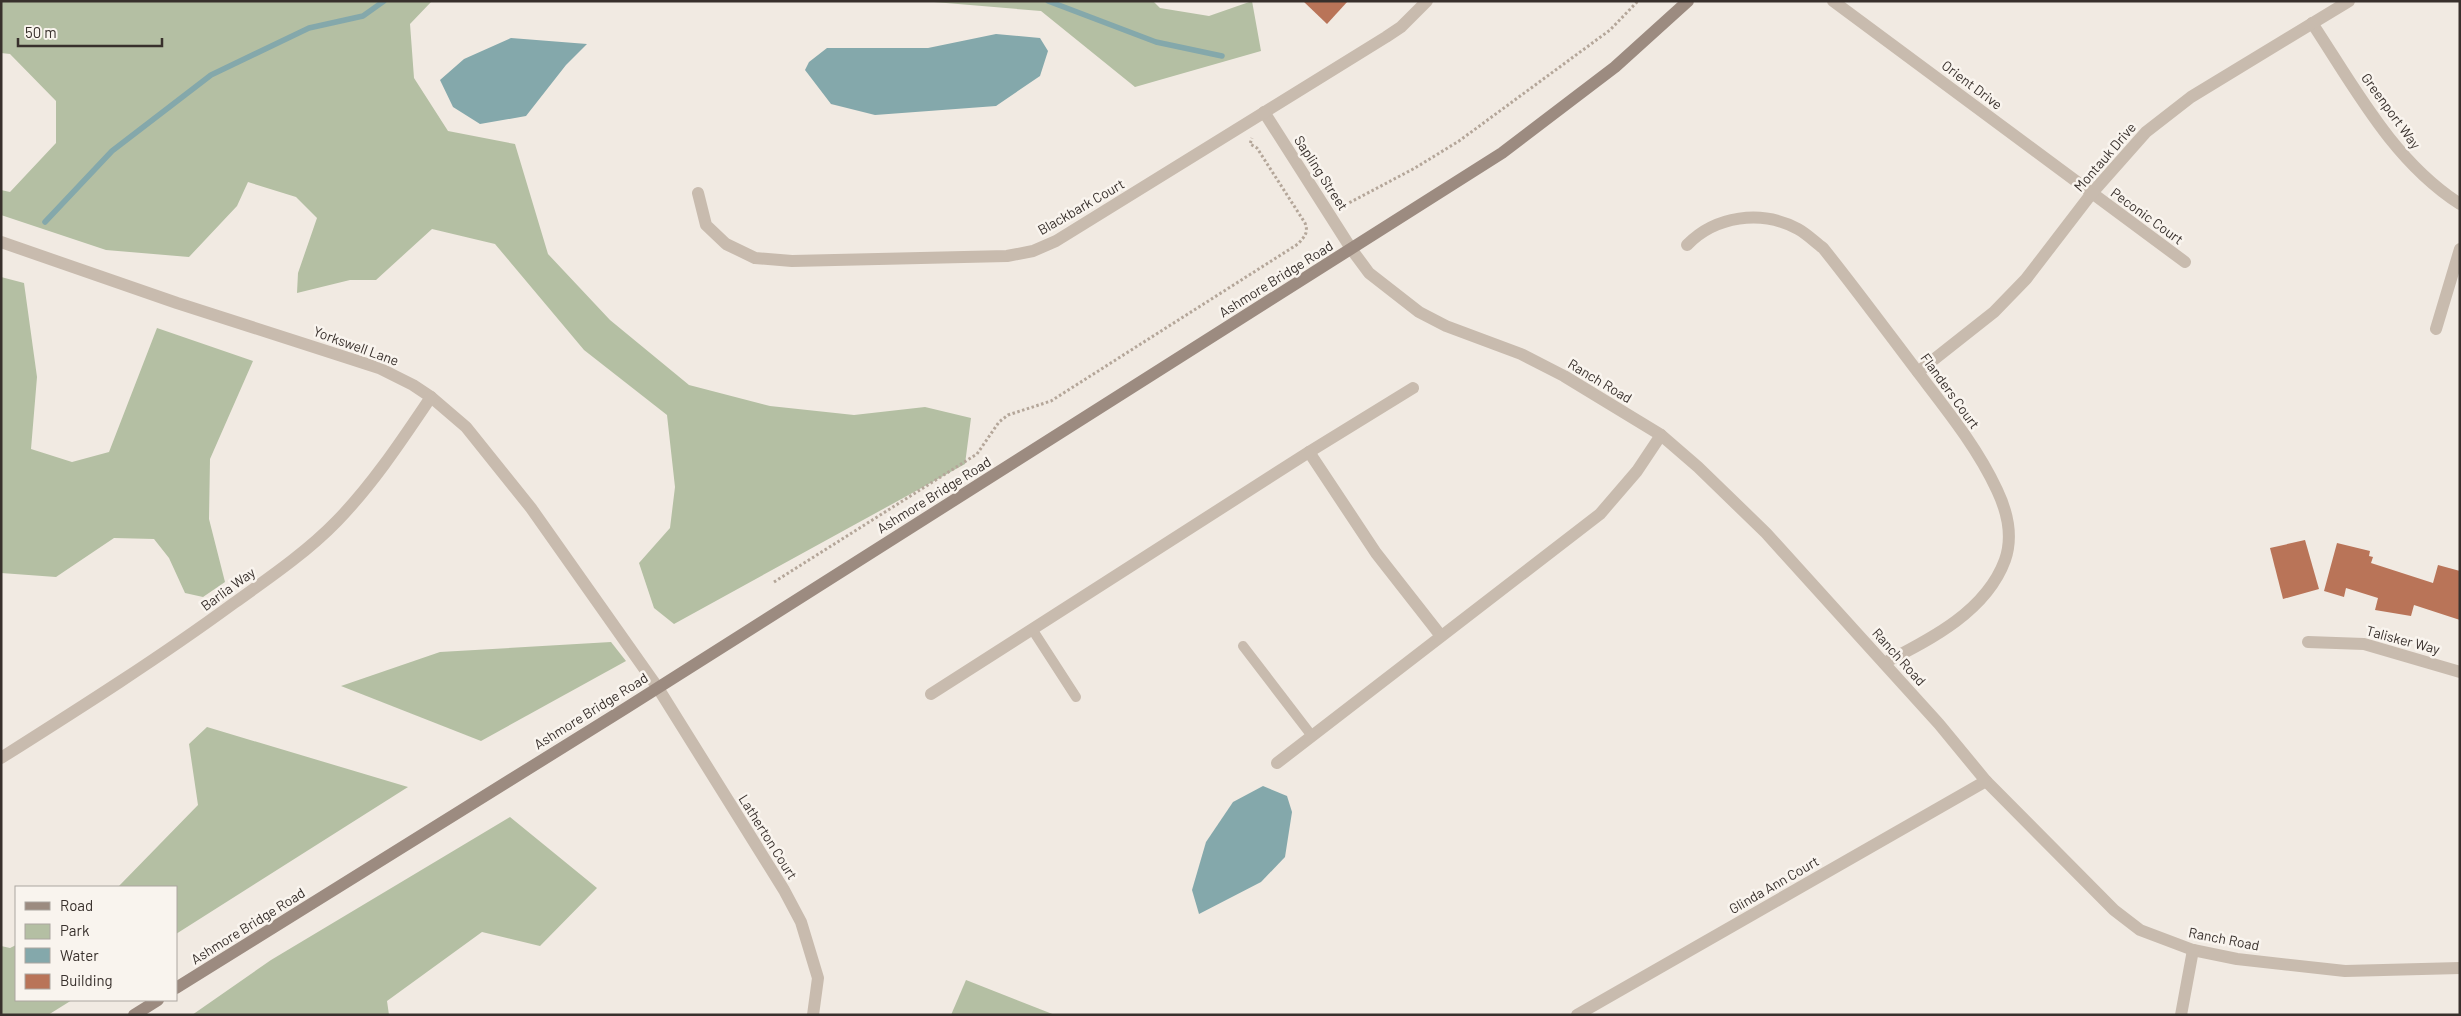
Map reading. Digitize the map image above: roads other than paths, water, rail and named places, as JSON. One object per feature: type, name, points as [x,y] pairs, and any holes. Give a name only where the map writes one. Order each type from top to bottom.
[{"type":"main road","name":"Ashmore Bridge Road","points":[[178,987],[658,688],[1502,154],[1645,42],[1688,1]]},
{"type":"main road","points":[[134,1015],[156,1001]]},
{"type":"street","name":"Orient Drive","points":[[1832,1],[2092,193]]},
{"type":"street","name":"Montauk Drive","points":[[1918,372],[1994,312],[2026,279],[2124,154],[2168,114],[2191,97],[2349,1]]},
{"type":"street","name":"Blackbark Court","points":[[698,193],[706,225],[726,244],[755,258],[812,261],[1008,256],[1033,251],[1056,241],[1401,27],[1423,3]]},
{"type":"street","name":"Greenport Way","points":[[2312,23],[2377,121],[2402,154],[2421,174],[2460,204]]},
{"type":"street","name":"Sapling Street","points":[[1264,112],[1352,250]]},
{"type":"street","name":"Peconic Court","points":[[2092,193],[2185,262]]},
{"type":"street","name":"Flanders Court","points":[[1687,245],[1704,230],[1722,222],[1741,218],[1780,222],[1798,229],[1822,248],[1918,372],[1978,454],[1998,491],[2008,526],[2007,549],[2004,560],[1993,582],[1963,615],[1928,641],[1884,663]]},
{"type":"street","name":"Yorkswell Lane","points":[[1,242],[177,303],[379,368],[430,397],[466,427],[531,508],[658,688]]},
{"type":"street","points":[[2436,329],[2460,249]]},
{"type":"street","name":"Ranch Road","points":[[1352,250],[1369,273],[1419,312],[1446,326],[1520,354],[1564,376],[1661,435],[1698,466],[1766,533],[1939,724],[1986,781],[2114,910],[2140,930],[2193,950],[2237,959],[2345,971],[2460,968]]},
{"type":"street","points":[[931,694],[1309,452],[1413,388]]},
{"type":"street","name":"Barlia Way","points":[[1,758],[205,624],[282,569],[337,521],[381,468],[430,397]]},
{"type":"street","points":[[1277,763],[1600,514],[1637,471],[1661,435]]},
{"type":"street","points":[[1309,452],[1376,554],[1441,636]]},
{"type":"street","name":"Talisker Way","points":[[2308,642],[2364,644],[2460,672]]},
{"type":"street","name":"Latherton Court","points":[[658,688],[801,922],[818,978],[812,1015]]},
{"type":"street","name":"Glinda Ann Court","points":[[1577,1015],[1986,781]]},
{"type":"street","points":[[2181,1015],[2193,950]]},
{"type":"lane","points":[[1032,629],[1076,697]]},
{"type":"lane","points":[[1244,646],[1312,736]]},
{"type":"water","points":[[996,34],[1040,38],[1048,51],[1040,76],[996,106],[875,115],[831,104],[805,70],[809,62],[827,48],[928,48]]},
{"type":"water","points":[[511,38],[587,44],[566,65],[526,116],[480,124],[453,107],[440,80],[464,59]]},
{"type":"water","points":[[1263,786],[1287,796],[1292,812],[1285,857],[1261,882],[1199,914],[1192,890],[1206,842],[1233,802]]},
{"type":"waterway","points":[[45,222],[112,151],[211,75],[309,28],[363,16],[384,1]]},
{"type":"waterway","points":[[1048,1],[1156,42],[1222,56]]}]
